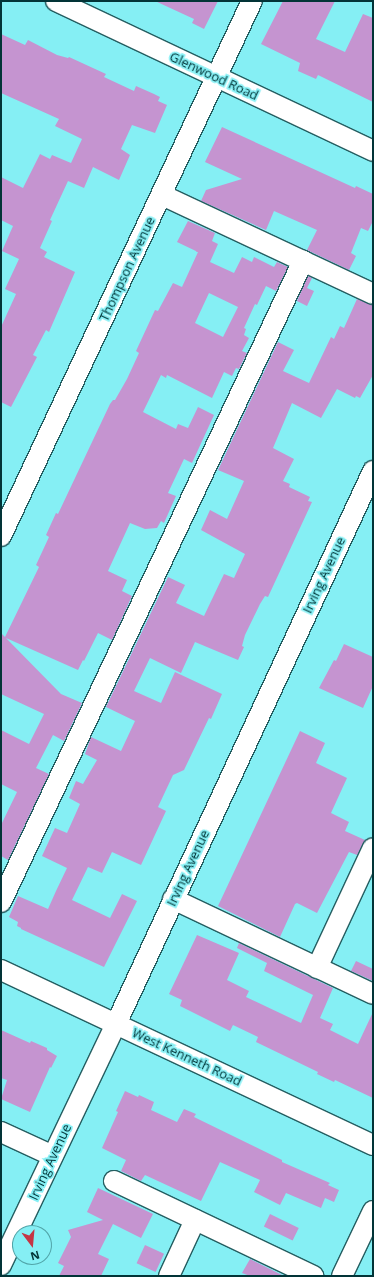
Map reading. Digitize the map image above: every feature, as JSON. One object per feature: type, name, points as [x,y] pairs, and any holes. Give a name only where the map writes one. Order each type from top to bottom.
[{"type":"street","name":"Glenwood Road","points":[[56,1],[373,151]]},
{"type":"street","name":"Thompson Avenue","points":[[1,536],[252,1]]},
{"type":"street","points":[[162,195],[373,294]]},
{"type":"street","points":[[1,902],[303,261]]},
{"type":"street","name":"Irving Avenue","points":[[1,1265],[116,1024],[373,471]]},
{"type":"street","points":[[317,968],[373,848]]},
{"type":"street","points":[[174,899],[373,994]]},
{"type":"street","name":"West Kenneth Road","points":[[1,970],[373,1145]]},
{"type":"street","points":[[1,1132],[53,1156]]},
{"type":"street","points":[[114,1181],[313,1276]]},
{"type":"street","points":[[342,1276],[373,1211]]},
{"type":"street","points":[[169,1276],[195,1220]]},
{"type":"building","points":[[155,1],[218,1],[204,29],[192,23],[194,19]]},
{"type":"building","points":[[283,1],[335,1],[316,39],[345,52],[363,14],[373,18],[373,102],[318,75],[316,79],[298,71],[300,63],[261,44]]},
{"type":"building","points":[[1,34],[25,45],[28,40],[57,55],[69,57],[106,74],[104,77],[134,91],[136,86],[154,94],[160,97],[158,101],[167,105],[155,133],[132,125],[121,149],[130,155],[119,180],[93,167],[84,188],[68,181],[50,220],[52,221],[40,248],[47,252],[44,257],[75,272],[49,332],[46,330],[33,355],[37,357],[11,407],[1,402],[1,327],[16,294],[5,289],[19,259],[2,251],[13,226],[1,220],[1,177],[23,188],[40,154],[50,159],[52,155],[71,163],[82,139],[55,126],[59,119],[1,93]]},
{"type":"building","points":[[222,127],[355,188],[356,186],[373,194],[373,221],[368,231],[361,228],[351,253],[356,256],[349,270],[307,250],[317,230],[274,211],[266,230],[201,201],[206,190],[242,179],[205,162]]},
{"type":"building","points":[[188,221],[215,233],[212,241],[218,244],[210,262],[234,273],[242,257],[252,262],[254,257],[274,267],[277,262],[288,267],[276,291],[266,286],[257,305],[255,304],[244,328],[246,329],[244,335],[249,338],[242,351],[247,353],[239,369],[236,368],[232,376],[224,372],[212,398],[167,375],[166,378],[161,375],[143,412],[176,429],[178,424],[188,428],[198,407],[214,415],[192,463],[184,459],[168,493],[176,496],[164,523],[161,521],[157,528],[145,529],[130,523],[108,571],[127,580],[122,591],[132,596],[112,640],[98,633],[78,670],[6,638],[61,694],[82,703],[64,741],[53,735],[36,768],[49,774],[8,860],[1,856],[1,825],[17,792],[1,784],[1,730],[29,744],[44,714],[1,694],[1,633],[5,637],[39,567],[36,565],[49,537],[46,535],[56,513],[58,514],[110,404],[113,400],[115,400],[127,379],[139,353],[136,351],[155,310],[158,311],[173,283],[182,287],[198,252],[177,242]],"holes":[[[209,293],[238,307],[223,337],[195,323]]]},
{"type":"building","points":[[308,276],[312,278],[307,288],[314,291],[307,306],[297,301]]},
{"type":"building","points":[[357,299],[373,305],[373,375],[360,398],[356,396],[355,398],[337,389],[321,418],[292,403],[273,448],[294,459],[283,481],[290,484],[289,487],[310,497],[308,501],[312,502],[268,597],[265,596],[260,604],[245,635],[242,646],[244,647],[238,660],[195,642],[181,673],[150,658],[134,691],[161,703],[175,672],[222,694],[211,719],[209,718],[184,770],[173,775],[158,807],[166,811],[141,865],[112,852],[102,873],[88,867],[72,900],[110,918],[122,894],[137,901],[104,967],[21,929],[17,926],[18,922],[9,917],[18,896],[48,909],[67,868],[42,856],[55,828],[67,833],[80,804],[69,798],[76,781],[83,784],[97,760],[85,754],[91,737],[121,751],[135,721],[106,707],[168,577],[185,585],[176,603],[204,616],[224,574],[234,578],[245,554],[201,530],[210,510],[227,519],[244,481],[218,470],[278,342],[294,350],[283,371],[309,383],[331,337],[334,339],[340,326],[344,328]]},
{"type":"building","points":[[344,644],[373,657],[373,686],[363,708],[319,688],[334,660],[336,661]]},
{"type":"building","points":[[300,731],[325,743],[316,763],[347,778],[331,813],[349,822],[345,831],[365,840],[357,855],[349,852],[317,913],[297,903],[295,904],[280,937],[218,906]]},
{"type":"building","points":[[197,935],[239,953],[227,980],[249,991],[246,997],[301,1023],[313,995],[264,971],[267,963],[237,948],[239,943],[333,988],[320,1018],[333,1024],[330,1030],[358,1044],[373,1012],[373,1098],[335,1080],[334,1082],[317,1074],[318,1072],[256,1042],[258,1037],[233,1025],[230,1031],[180,1006],[182,1000],[169,994]]},
{"type":"building","points":[[356,961],[373,969],[373,981],[351,971]]},
{"type":"building","points":[[1,1030],[30,1043],[31,1041],[47,1048],[47,1050],[57,1056],[51,1068],[50,1067],[30,1112],[1,1099],[7,1080],[1,1078]]},
{"type":"building","points":[[125,1091],[138,1097],[139,1095],[154,1102],[151,1110],[177,1122],[184,1109],[196,1114],[194,1117],[282,1160],[282,1162],[330,1183],[328,1185],[339,1190],[334,1202],[325,1198],[321,1208],[286,1193],[280,1205],[254,1192],[260,1180],[220,1162],[201,1201],[145,1175],[141,1181],[121,1171],[126,1160],[102,1148],[118,1112],[116,1111]]},
{"type":"building","points":[[98,1188],[153,1214],[141,1238],[113,1224],[98,1254],[109,1259],[101,1276],[59,1276],[64,1266],[58,1263],[71,1237],[68,1230],[103,1220],[87,1212]]},
{"type":"building","points":[[270,1214],[299,1228],[293,1241],[264,1227]]},
{"type":"building","points":[[145,1245],[164,1254],[156,1272],[137,1263]]},
{"type":"building","points":[[250,1259],[284,1276],[250,1276],[242,1273]]}]
